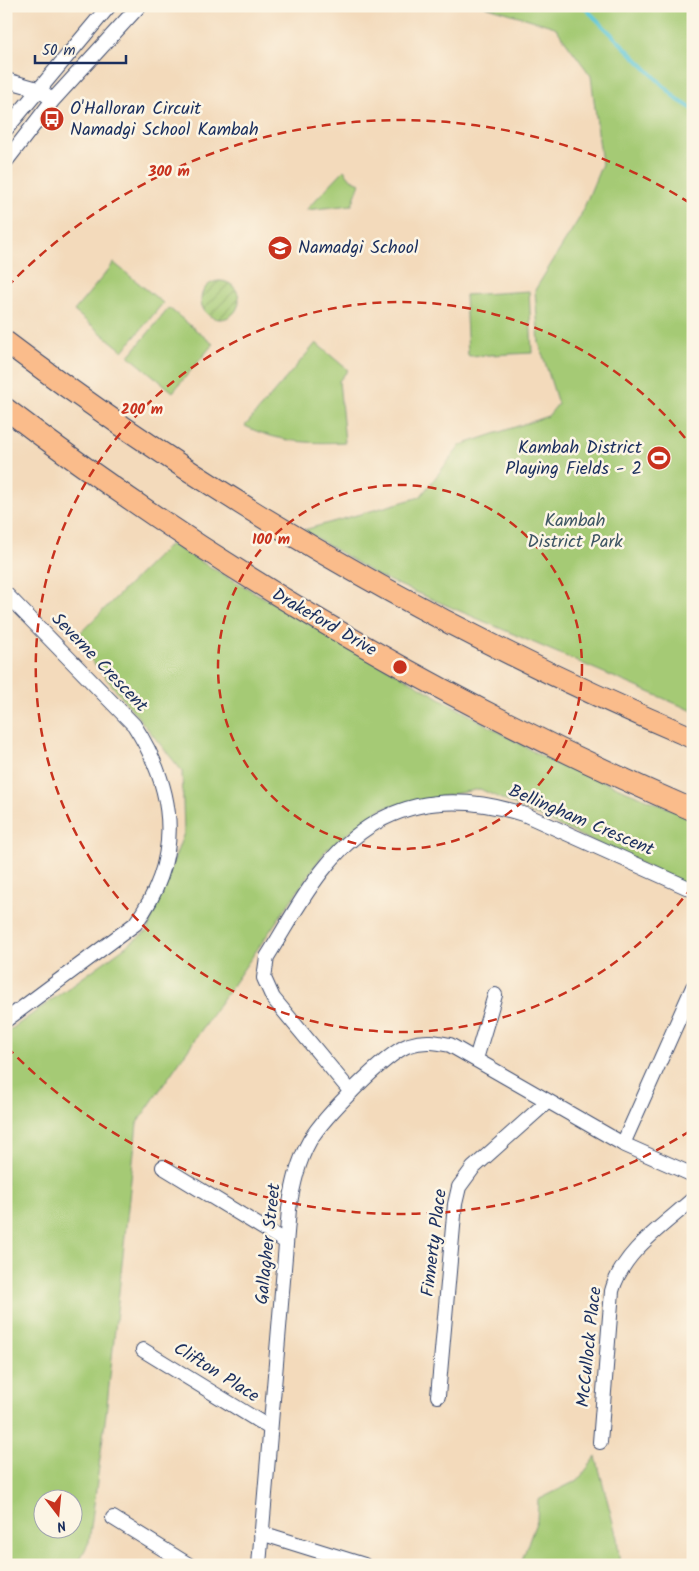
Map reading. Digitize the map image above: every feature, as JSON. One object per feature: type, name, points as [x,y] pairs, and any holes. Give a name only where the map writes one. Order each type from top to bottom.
[{"type":"highway","points":[[6,342],[144,442],[313,548],[465,632],[596,697],[693,738]]},
{"type":"highway","name":"Drakeford Drive","points":[[6,409],[70,458],[182,536],[341,634],[446,692],[555,748],[693,810]]},
{"type":"street","points":[[6,129],[109,6]]},
{"type":"street","points":[[6,160],[53,100],[140,6]]},
{"type":"street","points":[[6,80],[40,90],[53,100]]},
{"type":"street","name":"Severne Crescent","points":[[6,594],[134,725],[155,761],[164,787],[169,815],[167,856],[161,881],[150,904],[135,924],[6,1020]]},
{"type":"street","name":"Bellingham Crescent","points":[[352,1092],[273,998],[265,984],[264,967],[267,957],[326,865],[347,843],[383,818],[410,808],[438,802],[468,801],[497,806],[526,815],[693,890]]},
{"type":"street","points":[[623,1144],[693,987]]},
{"type":"street","points":[[476,1059],[495,995]]},
{"type":"street","name":"Gallagher Street","points":[[259,1565],[286,1242],[294,1180],[304,1153],[326,1117],[393,1055],[408,1046],[433,1041],[450,1045],[623,1144],[693,1175]]},
{"type":"street","name":"Finnerty Place","points":[[438,1396],[455,1204],[459,1188],[473,1168],[547,1102]]},
{"type":"street","points":[[163,1167],[286,1242]]},
{"type":"street","name":"McCullock Place","points":[[600,1442],[612,1291],[617,1274],[631,1254],[693,1199]]},
{"type":"street","name":"Clifton Place","points":[[143,1350],[270,1428]]},
{"type":"street","points":[[113,1518],[189,1565]]},
{"type":"street","points":[[261,1533],[364,1565]]},
{"type":"green space","name":"Kambah District Park","points":[[485,6],[693,6],[693,711],[378,576],[304,530],[420,497],[461,445],[548,416],[558,404],[539,343],[535,290],[580,217],[602,164],[591,76],[555,27]]},
{"type":"green space","points":[[344,170],[351,179],[360,183],[352,205],[306,210]]},
{"type":"green space","points":[[114,263],[163,303],[123,351],[74,311]]},
{"type":"green space","points":[[220,281],[233,287],[239,300],[233,313],[220,319],[207,313],[201,300],[207,287]]},
{"type":"green space","points":[[529,291],[532,353],[468,356],[465,295]]},
{"type":"green space","points":[[169,308],[213,344],[173,392],[129,356]]},
{"type":"green space","points":[[316,343],[348,370],[339,381],[345,442],[318,443],[281,439],[245,426]]},
{"type":"green space","points":[[170,544],[543,757],[693,818],[693,888],[480,789],[382,808],[326,850],[137,1123],[106,1414],[89,1542],[77,1565],[6,1565],[6,1033],[147,931],[184,833],[182,771],[74,639]]},
{"type":"green space","points":[[596,1457],[617,1538],[620,1565],[520,1565],[537,1520],[538,1500],[578,1480]]},
{"type":"waterway","points":[[583,6],[678,100],[693,109]]},
{"type":"place","name":"O'Halloran Circuit Namadgi School Kambah","points":[[52,119]]},
{"type":"place","name":"Namadgi School","points":[[280,248]]},
{"type":"place","name":"Kambah District Playing Fields - 2","points":[[659,458]]}]
